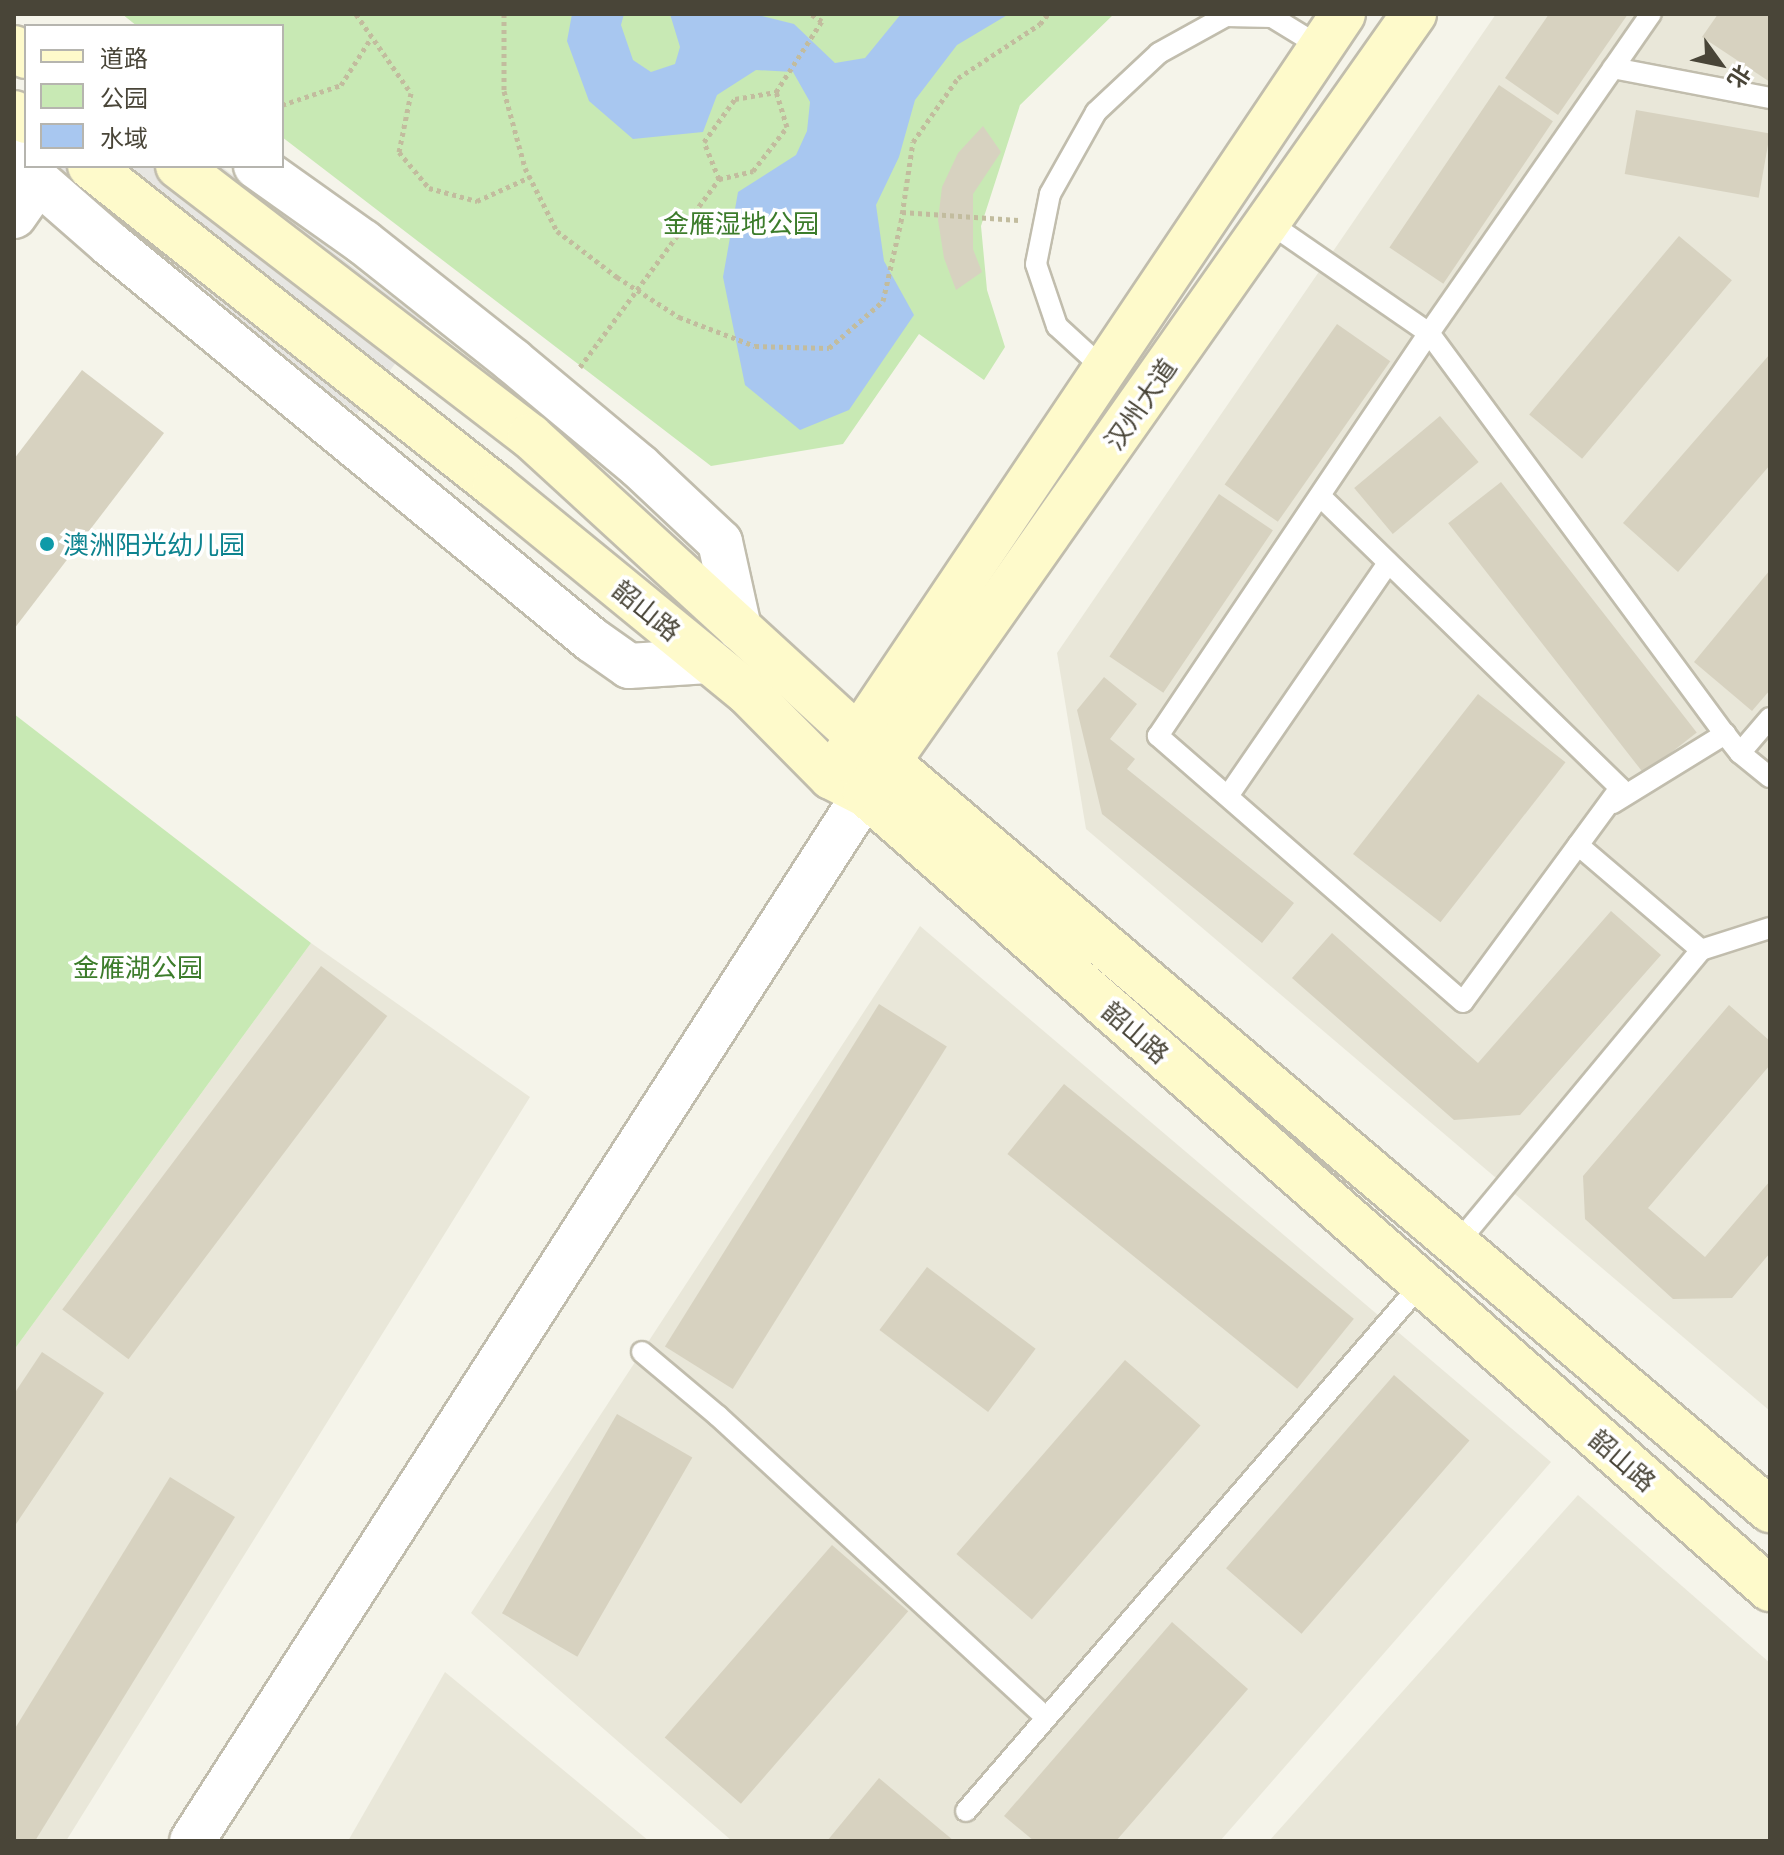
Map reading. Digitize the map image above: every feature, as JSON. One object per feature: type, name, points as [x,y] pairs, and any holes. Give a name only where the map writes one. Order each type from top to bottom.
[{"type":"main road","name":"汉州大道","points":[[861,768],[1268,222],[1414,14]]},
{"type":"main road","name":"汉州大道","points":[[861,768],[1105,370],[1332,30]]},
{"type":"main road","name":"韶山路","points":[[93,168],[495,486],[747,692],[861,768],[1457,1244],[1770,1510]]},
{"type":"main road","name":"韶山路","points":[[181,168],[530,436],[739,628],[861,768],[1422,1283],[1770,1589]]},
{"type":"street","points":[[259,168],[363,242],[557,398],[639,466],[720,542],[739,628]]},
{"type":"street","points":[[22,186],[592,640],[629,666],[708,661]]},
{"type":"street","points":[[192,1841],[861,768]]},
{"type":"lane","points":[[1320,496],[1620,788],[1463,1002],[1158,736],[1429,333],[1651,14]]},
{"type":"lane","points":[[1105,370],[1057,326],[1036,264],[1050,194],[1096,112],[1159,53],[1226,16],[1272,17],[1332,30]]},
{"type":"lane","points":[[1613,68],[1770,98]]},
{"type":"lane","points":[[1268,222],[1429,333],[1725,734],[1740,753],[1770,777]]},
{"type":"lane","points":[[1228,796],[1388,563]]},
{"type":"lane","points":[[1740,753],[1770,718]]},
{"type":"lane","points":[[1606,808],[1725,734]]},
{"type":"lane","points":[[1578,845],[1701,950]]},
{"type":"lane","points":[[1457,1244],[1701,950],[1770,928]]},
{"type":"lane","points":[[966,1811],[1422,1283]]},
{"type":"lane","points":[[642,1352],[718,1416],[1046,1718]]},
{"type":"path","points":[[356,14],[411,93],[399,152],[429,188],[477,201],[530,177]]},
{"type":"path","points":[[504,14],[504,91],[530,177],[557,231],[679,317],[755,346],[829,348],[883,301],[913,142],[958,78],[1040,24],[1048,14]]},
{"type":"path","points":[[719,179],[704,142],[735,99],[776,92],[822,21],[811,14]]},
{"type":"path","points":[[284,104],[341,85],[371,38]]},
{"type":"path","points":[[557,398],[719,179],[753,171],[787,127],[776,92]]},
{"type":"path","points":[[902,212],[1044,222]]},
{"type":"shaded area","points":[[1496,14],[1770,14],[1770,1411],[1086,829],[1057,653]]},
{"type":"shaded area","points":[[35,168],[224,168],[426,323],[357,414]]},
{"type":"shaded area","points":[[920,926],[1551,1462],[1220,1841],[732,1841],[471,1613]]},
{"type":"shaded area","points":[[311,943],[530,1097],[66,1841],[14,1841],[14,1350]]},
{"type":"shaded area","points":[[1578,1495],[1770,1663],[1770,1841],[1269,1841]]},
{"type":"shaded area","points":[[445,1672],[649,1841],[348,1841]]},
{"type":"green space","name":"金雁湿地公园","points":[[122,14],[1114,14],[1020,105],[981,226],[987,290],[1005,347],[984,380],[919,334],[843,444],[711,466],[284,139],[284,24],[134,24]]},
{"type":"green space","name":"金雁湖公园","points":[[14,714],[311,943],[14,1350]]},
{"type":"water","points":[[572,14],[624,14],[621,25],[633,60],[651,72],[675,64],[680,47],[670,14],[754,14],[794,24],[835,63],[865,58],[901,14],[1009,14],[957,45],[915,100],[899,157],[876,205],[884,261],[914,315],[849,410],[800,430],[745,385],[723,277],[738,192],[796,155],[807,131],[810,102],[793,72],[756,70],[717,95],[703,132],[633,139],[589,101],[567,41]]},
{"type":"building","points":[[1549,14],[1628,14],[1558,115],[1505,78]]},
{"type":"building","points":[[1718,14],[1770,14],[1770,82],[1702,37]]},
{"type":"building","points":[[1499,85],[1553,121],[1443,284],[1389,247]]},
{"type":"building","points":[[1636,110],[1770,134],[1759,198],[1625,174]]},
{"type":"building","points":[[983,126],[1001,152],[973,194],[973,249],[982,272],[956,290],[944,258],[938,220],[942,187],[958,153]]},
{"type":"building","points":[[1679,236],[1732,280],[1582,459],[1529,414]]},
{"type":"building","points":[[1337,324],[1390,361],[1278,522],[1225,485]]},
{"type":"building","points":[[1770,354],[1770,465],[1678,572],[1623,523]]},
{"type":"building","name":"澳洲阳光幼儿园","points":[[82,370],[164,433],[14,629],[14,459]]},
{"type":"building","points":[[1440,416],[1479,462],[1393,534],[1354,488]]},
{"type":"building","points":[[1501,482],[1697,733],[1644,774],[1448,523]]},
{"type":"building","points":[[1219,494],[1273,530],[1163,693],[1109,656]]},
{"type":"building","points":[[1770,570],[1770,690],[1752,711],[1694,662]]},
{"type":"building","points":[[1104,677],[1137,704],[1110,739],[1135,759],[1127,769],[1294,903],[1262,943],[1102,814],[1077,710]]},
{"type":"building","points":[[1478,694],[1565,762],[1440,922],[1353,854]]},
{"type":"building","points":[[1611,911],[1661,955],[1520,1115],[1454,1120],[1292,978],[1332,933],[1478,1063]]},
{"type":"building","points":[[321,966],[387,1016],[129,1359],[62,1309]]},
{"type":"building","points":[[879,1004],[947,1046],[733,1389],[665,1347]]},
{"type":"building","points":[[1729,1005],[1770,1041],[1770,1065],[1648,1208],[1705,1257],[1770,1181],[1770,1253],[1732,1298],[1673,1299],[1585,1219],[1583,1176]]},
{"type":"building","points":[[1064,1084],[1354,1319],[1297,1389],[1007,1154]]},
{"type":"building","points":[[927,1267],[1036,1349],[988,1412],[879,1330]]},
{"type":"building","points":[[42,1352],[104,1393],[14,1527],[14,1394]]},
{"type":"building","points":[[1125,1360],[1200,1426],[1032,1620],[956,1554]]},
{"type":"building","points":[[1394,1375],[1469,1441],[1302,1634],[1226,1568]]},
{"type":"building","points":[[617,1414],[692,1458],[577,1657],[502,1613]]},
{"type":"building","points":[[170,1477],[235,1517],[35,1841],[14,1841],[14,1730]]},
{"type":"building","points":[[832,1545],[908,1611],[741,1804],[665,1737]]},
{"type":"building","points":[[1172,1622],[1248,1689],[1116,1841],[1034,1841],[1004,1816]]},
{"type":"building","points":[[879,1778],[954,1841],[827,1841]]},
{"type":"place","name":"澳洲阳光幼儿园","points":[[47,544]]}]
